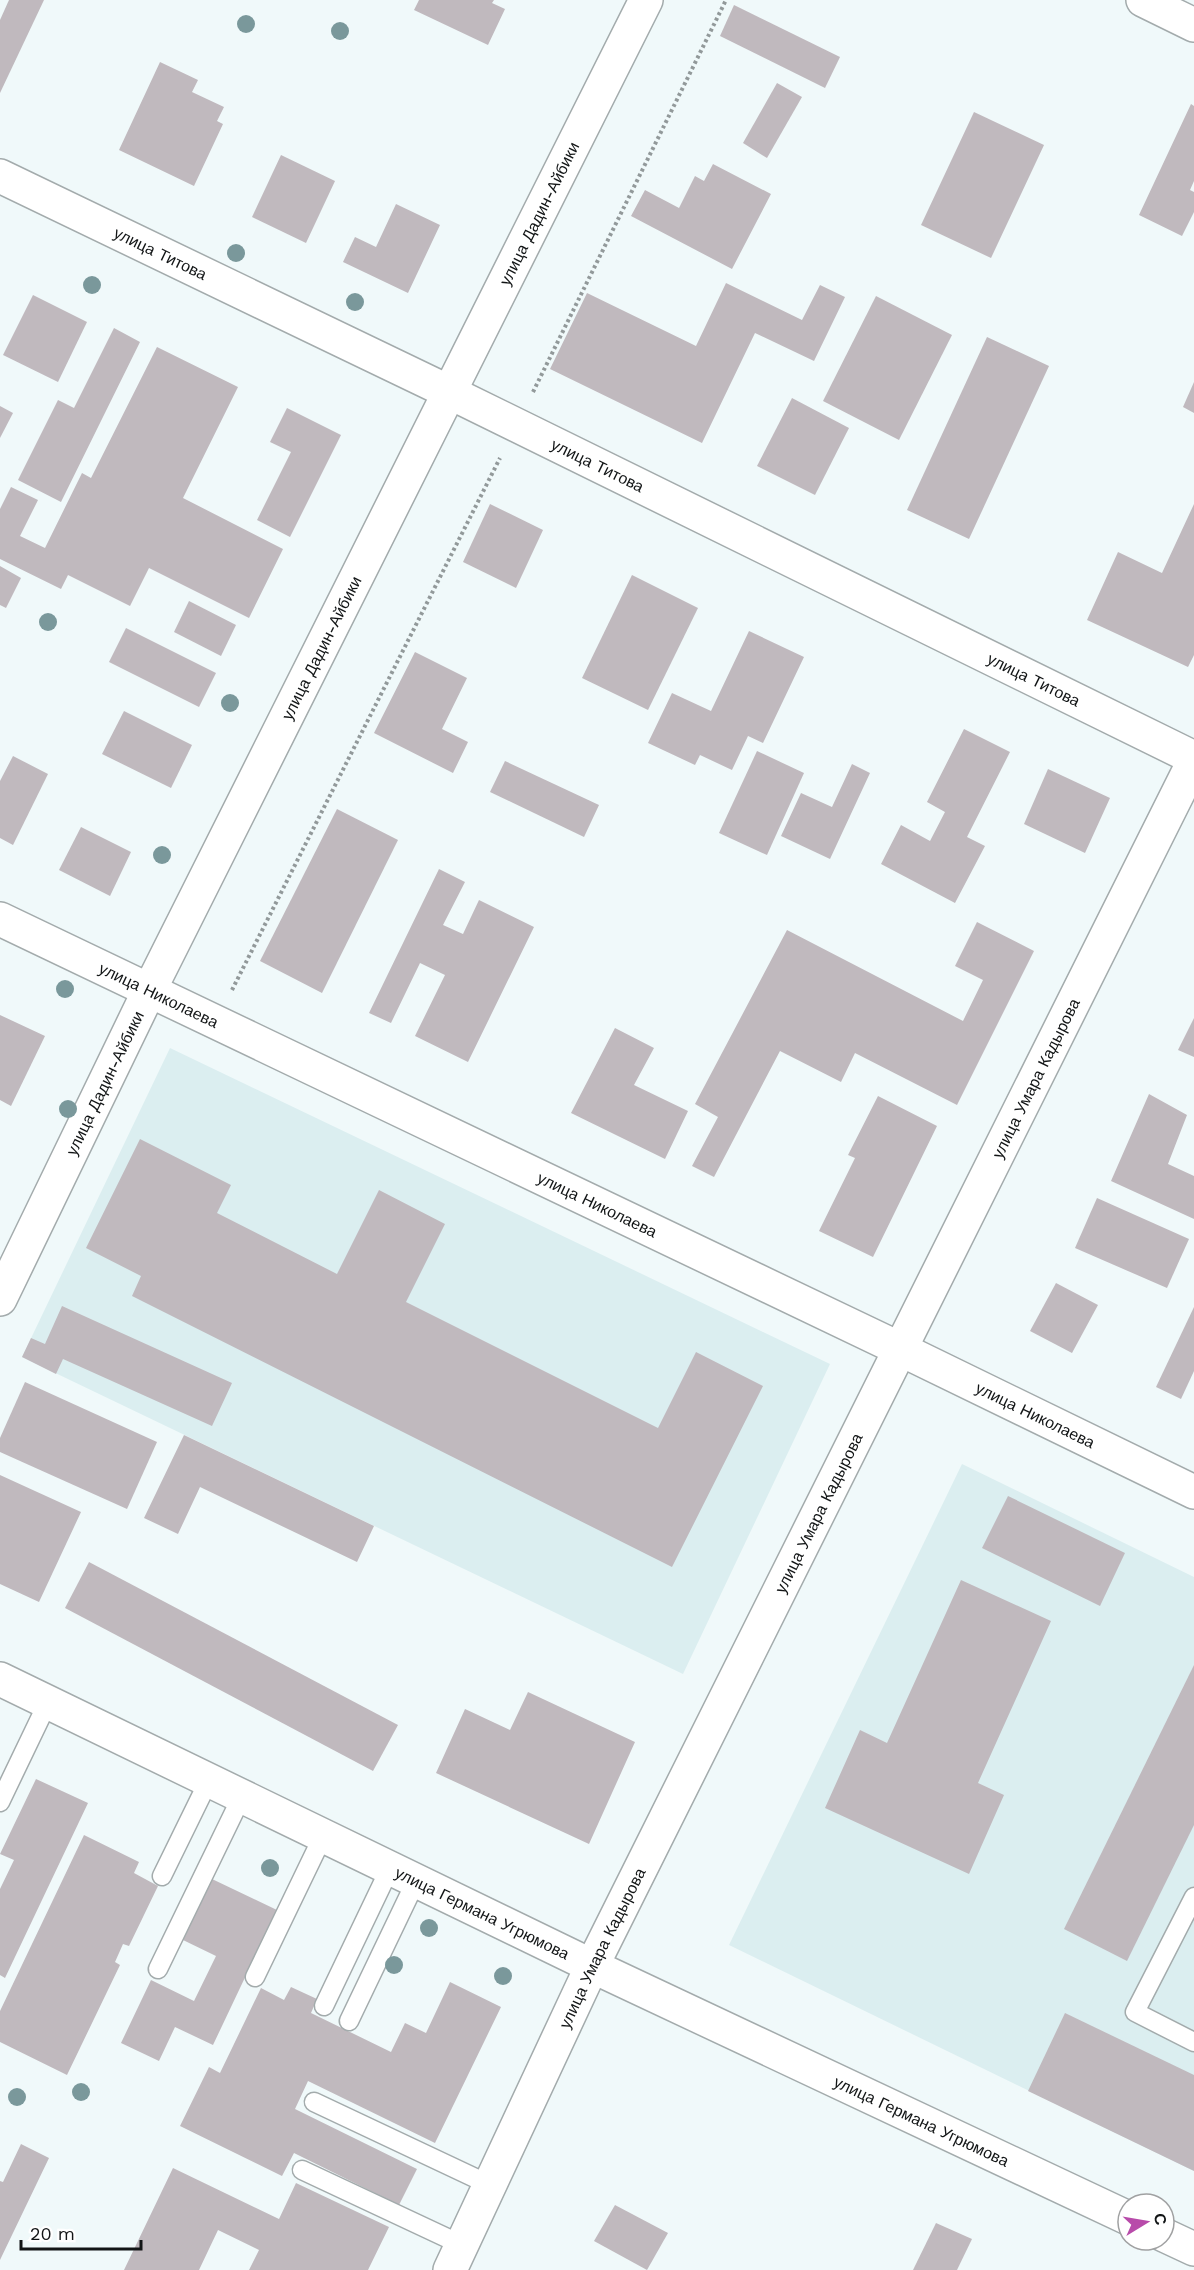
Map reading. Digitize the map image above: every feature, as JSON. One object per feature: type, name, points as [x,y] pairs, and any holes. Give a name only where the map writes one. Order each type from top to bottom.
[{"type":"street","name":"улица Дадин-Айбики","points":[[0,1299],[150,989],[646,0]]},
{"type":"street","points":[[1143,0],[1194,25]]},
{"type":"street","name":"улица Титова","points":[[0,176],[448,392],[1194,759]]},
{"type":"street","name":"улица Умара Кадырова","points":[[456,2257],[592,1966],[1194,759]]},
{"type":"street","name":"улица Николаева","points":[[0,919],[1194,1492]]},
{"type":"street","name":"улица Германа Угрюмова","points":[[0,1679],[592,1966],[1116,2212]]},
{"type":"street","points":[[1176,2241],[1194,2250]]},
{"type":"lane","points":[[0,1802],[48,1702]]},
{"type":"lane","points":[[162,1876],[209,1780]]},
{"type":"lane","points":[[158,1969],[242,1796]]},
{"type":"lane","points":[[255,1977],[323,1836]]},
{"type":"lane","points":[[324,2006],[403,1875]]},
{"type":"lane","points":[[349,2021],[403,1875]]},
{"type":"lane","points":[[1194,1897],[1135,2012],[1194,2042]]},
{"type":"lane","points":[[314,2102],[490,2184]]},
{"type":"lane","points":[[302,2170],[456,2257]]},
{"type":"path","points":[[216,1021],[516,426],[726,0]]},
{"type":"shaded area","points":[[170,1048],[830,1364],[683,1674],[22,1357]]},
{"type":"shaded area","points":[[962,1464],[1194,1577],[1194,2171],[729,1945]]},
{"type":"building","points":[[9,0],[44,0],[0,93],[0,20]]},
{"type":"building","points":[[419,0],[494,0],[492,3],[505,9],[488,45],[414,10]]},
{"type":"building","points":[[734,5],[840,57],[825,88],[720,36]]},
{"type":"building","points":[[160,62],[198,80],[192,92],[224,107],[217,121],[223,124],[194,186],[119,150]]},
{"type":"building","points":[[777,83],[802,97],[767,158],[743,143]]},
{"type":"building","points":[[1191,104],[1194,106],[1194,181],[1190,190],[1194,192],[1194,212],[1182,236],[1139,215]]},
{"type":"building","points":[[974,112],[1044,145],[991,258],[921,225]]},
{"type":"building","points":[[281,155],[335,181],[306,243],[252,217]]},
{"type":"building","points":[[713,164],[771,194],[732,269],[631,216],[645,190],[679,208],[695,176],[704,181]]},
{"type":"building","points":[[396,204],[440,225],[408,293],[343,262],[355,237],[376,247]]},
{"type":"building","points":[[726,283],[802,320],[820,285],[845,297],[814,361],[755,333],[702,443],[550,369],[587,293],[696,346]]},
{"type":"building","points":[[33,295],[87,322],[58,382],[3,355]]},
{"type":"building","points":[[876,296],[952,335],[899,440],[823,401]]},
{"type":"building","points":[[114,328],[140,342],[61,502],[18,480],[58,400],[74,408]]},
{"type":"building","points":[[987,337],[1049,366],[969,539],[907,510]]},
{"type":"building","points":[[157,347],[238,387],[183,498],[283,549],[249,618],[149,568],[130,606],[68,575],[61,589],[0,559],[0,509],[11,487],[38,500],[20,536],[45,548],[82,473],[91,478]]},
{"type":"building","points":[[1194,382],[1194,413],[1183,407]]},
{"type":"building","points":[[792,398],[849,428],[815,495],[757,466]]},
{"type":"building","points":[[0,406],[13,413],[0,438]]},
{"type":"building","points":[[287,408],[341,435],[290,537],[257,520],[291,452],[270,442]]},
{"type":"building","points":[[490,504],[543,530],[516,588],[463,562]]},
{"type":"building","points":[[1194,504],[1194,655],[1188,667],[1087,620],[1118,552],[1162,573]]},
{"type":"building","points":[[0,566],[21,578],[6,608],[0,605]]},
{"type":"building","points":[[632,575],[698,608],[648,710],[582,678]]},
{"type":"building","points":[[189,601],[236,625],[221,656],[174,632]]},
{"type":"building","points":[[126,628],[216,673],[199,707],[109,662]]},
{"type":"building","points":[[749,631],[804,657],[763,743],[748,736],[732,770],[700,755],[695,765],[648,743],[672,693],[711,711]]},
{"type":"building","points":[[415,652],[467,678],[442,729],[468,742],[453,773],[374,733]]},
{"type":"building","points":[[124,711],[192,745],[171,788],[102,754]]},
{"type":"building","points":[[964,729],[1010,752],[967,837],[985,846],[955,903],[881,864],[901,825],[930,841],[945,812],[927,802]]},
{"type":"building","points":[[757,751],[804,773],[767,855],[719,833]]},
{"type":"building","points":[[13,756],[48,774],[13,845],[0,838],[0,781]]},
{"type":"building","points":[[505,761],[599,805],[584,837],[490,792]]},
{"type":"building","points":[[852,764],[870,773],[830,859],[781,836],[801,793],[832,807]]},
{"type":"building","points":[[1048,769],[1110,798],[1085,853],[1024,824]]},
{"type":"building","points":[[337,809],[398,840],[322,993],[260,961]]},
{"type":"building","points":[[81,827],[131,852],[110,896],[59,870]]},
{"type":"building","points":[[439,869],[465,882],[443,925],[463,934],[479,900],[534,927],[468,1062],[415,1036],[445,975],[420,963],[391,1023],[369,1013]]},
{"type":"building","points":[[977,922],[1034,951],[957,1105],[855,1053],[841,1082],[780,1051],[714,1177],[692,1166],[718,1117],[695,1104],[787,930],[963,1021],[983,980],[955,966]]},
{"type":"building","points":[[0,1015],[45,1036],[11,1106],[0,1100]]},
{"type":"building","points":[[1194,1018],[1194,1057],[1178,1050]]},
{"type":"building","points":[[615,1028],[654,1048],[634,1085],[688,1111],[665,1159],[571,1113]]},
{"type":"building","points":[[1149,1094],[1187,1115],[1168,1164],[1194,1176],[1194,1219],[1111,1181]]},
{"type":"building","points":[[878,1096],[937,1126],[873,1257],[819,1231],[855,1158],[848,1155]]},
{"type":"building","points":[[140,1139],[231,1185],[217,1213],[337,1274],[379,1190],[445,1224],[406,1302],[658,1428],[696,1352],[763,1386],[672,1567],[132,1296],[141,1276],[86,1248]]},
{"type":"building","points":[[1097,1198],[1189,1239],[1167,1288],[1075,1248]]},
{"type":"building","points":[[1056,1283],[1098,1305],[1072,1353],[1030,1331]]},
{"type":"building","points":[[62,1306],[232,1383],[212,1426],[63,1359],[56,1374],[22,1357],[31,1338],[45,1344]]},
{"type":"building","points":[[1194,1307],[1194,1371],[1181,1399],[1156,1387]]},
{"type":"building","points":[[25,1382],[157,1442],[127,1509],[0,1452],[0,1438]]},
{"type":"building","points":[[184,1435],[374,1526],[357,1562],[200,1487],[178,1534],[144,1518]]},
{"type":"building","points":[[0,1475],[81,1512],[39,1602],[0,1584]]},
{"type":"building","points":[[1008,1496],[1125,1553],[1100,1606],[982,1548]]},
{"type":"building","points":[[89,1562],[398,1725],[373,1771],[65,1608]]},
{"type":"building","points":[[961,1580],[1051,1621],[978,1783],[1004,1795],[969,1874],[825,1808],[860,1730],[887,1743]]},
{"type":"building","points":[[1194,1665],[1194,1825],[1127,1961],[1064,1929]]},
{"type":"building","points":[[528,1692],[635,1742],[589,1844],[436,1773],[465,1709],[510,1730]]},
{"type":"building","points":[[36,1779],[88,1803],[5,1978],[0,1975],[0,1889],[14,1860],[0,1854]]},
{"type":"building","points":[[84,1835],[139,1862],[134,1873],[158,1886],[129,1946],[123,1944],[115,1962],[120,1965],[67,2075],[0,2042],[0,2011]]},
{"type":"building","points":[[212,1879],[277,1910],[213,2045],[175,2027],[159,2061],[121,2043],[151,1980],[194,2001],[216,1956],[183,1940]]},
{"type":"building","points":[[450,1982],[501,2007],[435,2143],[308,2081],[295,2109],[417,2169],[399,2205],[294,2153],[282,2176],[180,2126],[209,2067],[220,2073],[261,1988],[284,2000],[291,1987],[317,1999],[311,2013],[391,2052],[405,2023],[426,2033]]},
{"type":"building","points":[[1065,2013],[1194,2075],[1194,2171],[1028,2091]]},
{"type":"building","points":[[21,2144],[49,2158],[0,2260],[0,2181],[3,2182]]},
{"type":"building","points":[[173,2168],[279,2219],[296,2183],[389,2227],[368,2270],[249,2270],[259,2250],[218,2230],[199,2270],[124,2270]]},
{"type":"building","points":[[615,2205],[668,2233],[647,2270],[594,2241]]},
{"type":"building","points":[[936,2223],[972,2239],[957,2270],[913,2270]]}]
